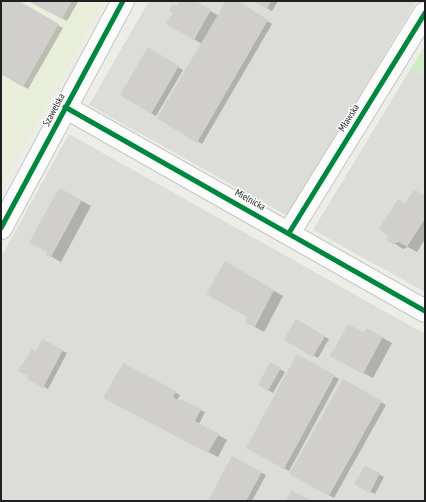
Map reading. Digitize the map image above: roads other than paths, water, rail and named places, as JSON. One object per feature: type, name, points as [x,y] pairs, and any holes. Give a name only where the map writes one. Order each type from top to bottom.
[{"type":"street","name":"Szawelska","points":[[1,228],[123,1]]},
{"type":"street","name":"Mławska","points":[[289,233],[425,13]]},
{"type":"street","name":"Mielnicka","points":[[65,107],[425,311]]}]
